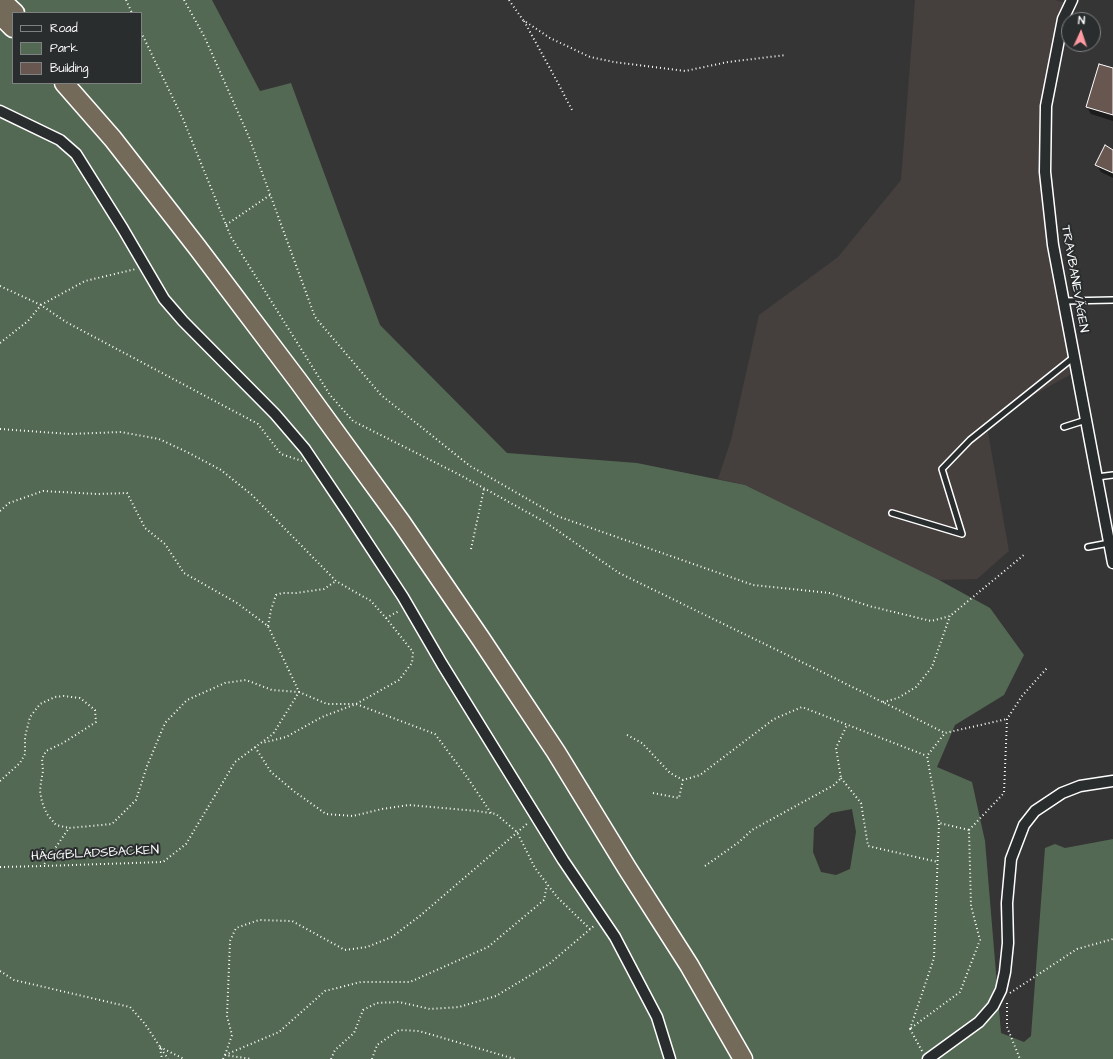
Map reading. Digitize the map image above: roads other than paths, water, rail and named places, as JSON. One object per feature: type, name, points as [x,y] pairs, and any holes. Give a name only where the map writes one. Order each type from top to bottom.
[{"type":"highway","points":[[1,0],[13,12]]},
{"type":"highway","points":[[0,15],[12,27]]},
{"type":"highway","points":[[65,84],[113,139],[197,247],[299,382],[401,522],[556,752],[627,868],[689,965],[743,1059]]},
{"type":"highway","points":[[82,84],[120,130],[260,312],[334,411],[448,572],[568,753],[697,960],[756,1059]]},
{"type":"street","name":"TRAVBANEVÄGEN","points":[[1072,0],[1064,19],[1046,106],[1045,172],[1053,245],[1113,563]]},
{"type":"street","points":[[0,111],[60,140],[76,154],[164,299],[188,326],[275,414],[305,449],[348,512],[408,606],[536,817],[615,937],[657,1017],[670,1059]]},
{"type":"street","points":[[925,1056],[979,1022],[993,1006],[1001,990],[1005,972],[1008,943],[1007,903],[1011,859],[1024,825],[1035,811],[1062,793],[1080,786],[1113,781]]},
{"type":"lane","points":[[1064,301],[1113,300]]},
{"type":"lane","points":[[892,513],[962,534],[942,469],[970,440],[1074,356]]},
{"type":"lane","points":[[1064,427],[1086,420]]},
{"type":"lane","points":[[1097,477],[1113,475]]},
{"type":"lane","points":[[1088,547],[1109,543]]}]
